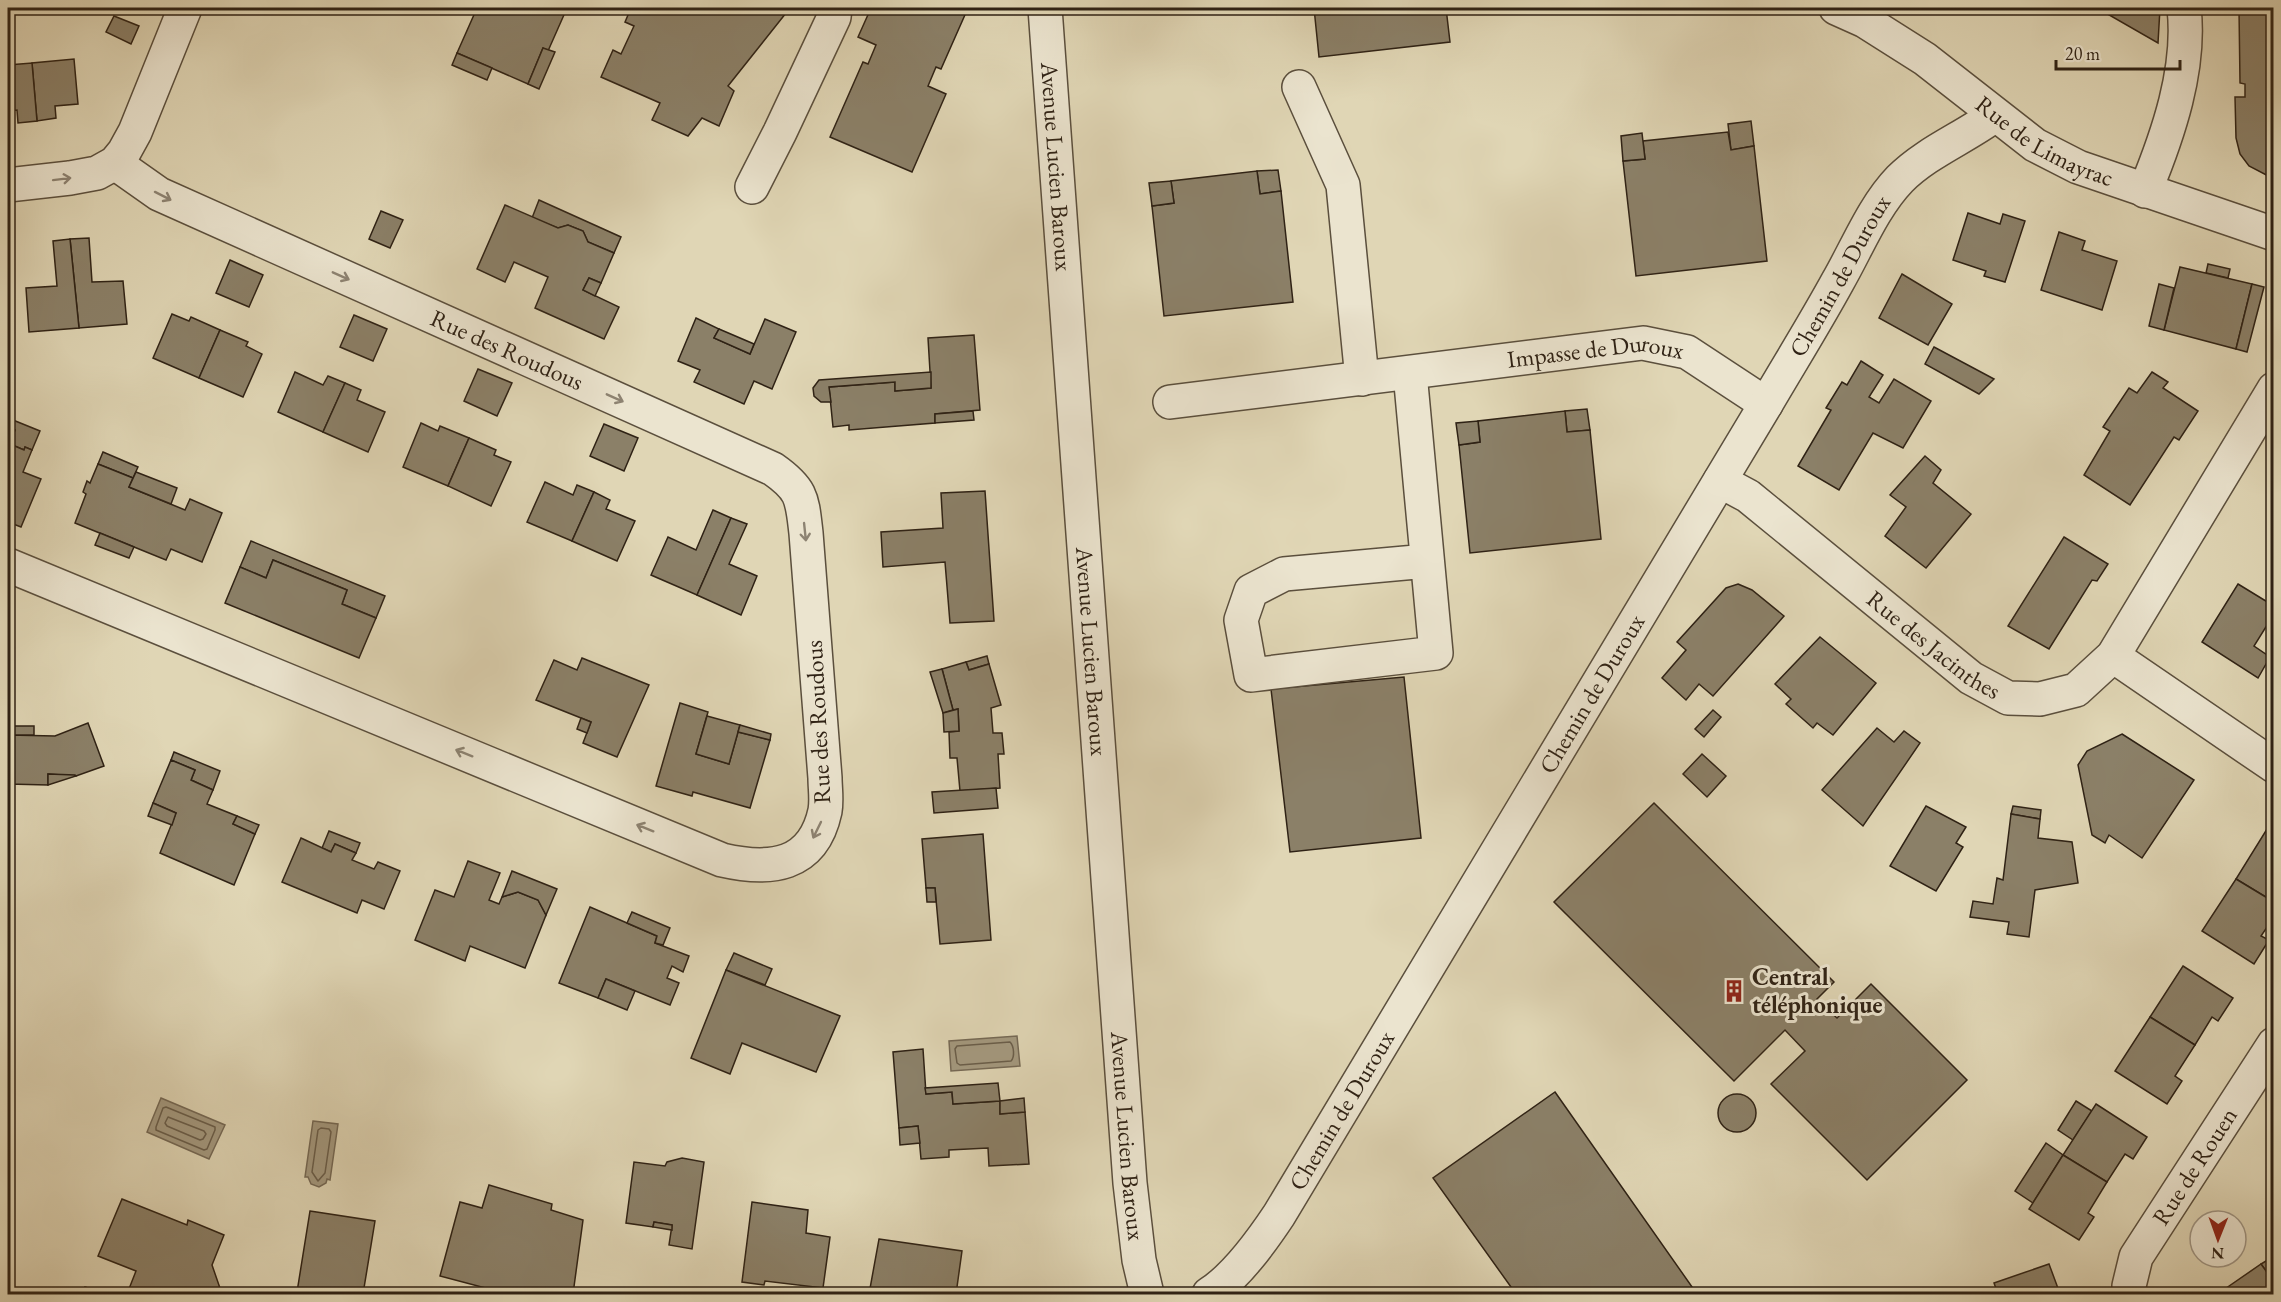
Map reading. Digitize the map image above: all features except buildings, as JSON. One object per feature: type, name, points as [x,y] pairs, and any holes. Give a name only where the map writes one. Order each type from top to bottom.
[{"type":"street","points":[[752,187],[830,27],[834,17],[834,8]]},
{"type":"street","name":"Avenue Lucien Baroux","points":[[1045,8],[1130,1183],[1139,1260],[1147,1294]]},
{"type":"street","name":"Rue de Limayrac","points":[[1836,8],[1865,21],[1925,59],[2035,145],[2052,154],[2078,167],[2274,234]]},
{"type":"street","points":[[2145,191],[2168,130],[2181,70],[2186,21],[2184,8]]},
{"type":"street","points":[[8,184],[69,178],[97,172],[115,163],[135,132],[180,9]]},
{"type":"street","points":[[1299,87],[1343,185],[1362,379]]},
{"type":"street","name":"Chemin de Duroux","points":[[1209,1294],[1220,1287],[1250,1254],[1279,1215],[1766,404],[1878,209],[1900,180],[1933,153],[1961,138],[1995,115]]},
{"type":"street","name":"Rue des Roudous","points":[[8,565],[722,860],[743,865],[778,864],[805,850],[819,832],[826,808],[806,533],[801,497],[788,479],[773,469],[159,194],[115,163]]},
{"type":"street","name":"Impasse de Duroux","points":[[1170,402],[1643,343],[1687,352],[1766,404]]},
{"type":"street","points":[[1410,373],[1436,653],[1251,675],[1241,620],[1251,591],[1284,574],[1427,561]]},
{"type":"street","name":"Rue des Jacinthes","points":[[1720,481],[1748,496],[1971,678],[2008,698],[2040,699],[2076,690],[2113,656],[2274,389]]},
{"type":"street","points":[[2113,656],[2274,766]]},
{"type":"street","name":"Rue de Rouen","points":[[2130,1294],[2129,1286],[2136,1257],[2274,1044]]},
{"type":"water","points":[[1017,1036],[1020,1066],[951,1071],[949,1041]]},
{"type":"water","points":[[161,1098],[225,1125],[209,1159],[147,1132]]},
{"type":"water","points":[[313,1121],[338,1124],[330,1180],[327,1179],[326,1183],[319,1187],[311,1184],[308,1177],[305,1177]]},
{"type":"place","name":"Central téléphonique","points":[[1734,991]]}]
